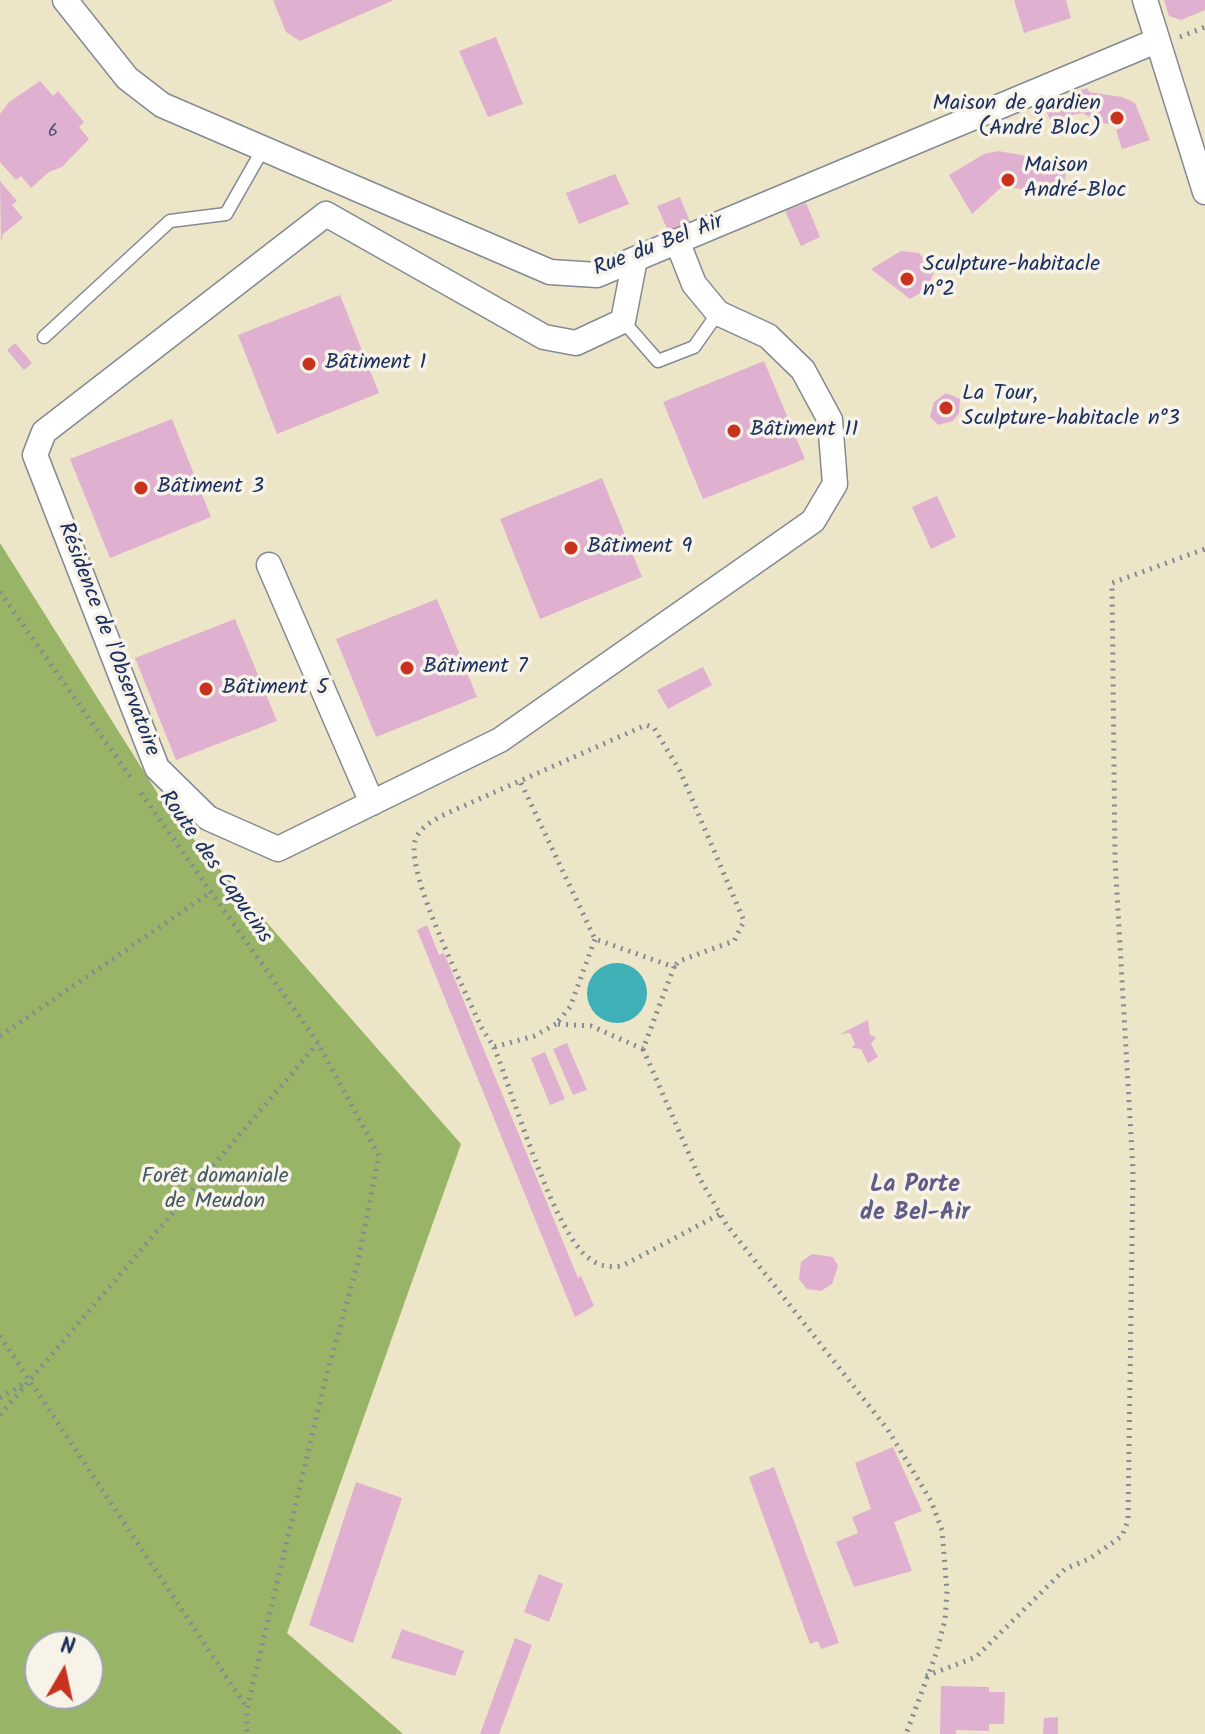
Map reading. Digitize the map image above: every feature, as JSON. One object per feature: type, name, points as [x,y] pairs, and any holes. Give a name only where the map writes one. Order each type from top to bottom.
[{"type":"street","name":"Rue du Bel Air","points":[[65,0],[127,78],[162,105],[550,272],[597,275],[1156,41]]},
{"type":"street","points":[[1145,0],[1205,192]]},
{"type":"street","name":"Résidence de l'Observatoire","points":[[623,321],[576,343],[544,337],[326,214],[44,432],[35,455],[157,768],[208,818],[278,849],[372,803],[500,740],[813,521],[835,484],[830,420],[803,370],[768,336],[718,313],[694,284],[677,241]]},
{"type":"street","points":[[623,321],[635,259]]},
{"type":"street","points":[[269,565],[372,803]]},
{"type":"lane","points":[[44,337],[170,221],[226,214],[263,149]]},
{"type":"lane","points":[[623,321],[658,361],[694,347],[718,313]]},
{"type":"path","points":[[926,1676],[976,1657],[1065,1569],[1089,1559],[1122,1536],[1128,1521],[1133,1170],[1115,859],[1112,583],[1205,549]]},
{"type":"path","name":"Route des Capucins","points":[[0,592],[318,1043],[379,1156],[357,1266],[325,1381],[247,1709],[247,1734]]},
{"type":"path","points":[[643,1049],[674,967],[679,961],[734,941],[744,921],[680,771],[654,728],[646,725],[422,828],[416,839],[414,854],[441,934],[481,1027],[494,1047],[569,1236],[593,1262],[607,1268],[622,1266],[720,1214]]},
{"type":"path","points":[[521,783],[595,939],[674,967]]},
{"type":"path","points":[[0,1036],[211,892]]},
{"type":"path","points":[[494,1047],[534,1036],[556,1024],[570,1007],[595,939]]},
{"type":"path","points":[[556,1024],[591,1026],[643,1049],[700,1179],[720,1214],[888,1430],[931,1501],[942,1530],[947,1591],[945,1620],[906,1734]]},
{"type":"path","points":[[0,1415],[318,1043]]},
{"type":"path","points":[[0,1336],[247,1709]]},
{"type":"path","points":[[0,1398],[31,1379]]},
{"type":"green space","name":"Forêt domaniale de Meudon","points":[[0,543],[168,810],[461,1144],[287,1633],[403,1734],[0,1734]]},
{"type":"water","points":[[617,963],[638,972],[647,993],[638,1014],[617,1023],[596,1014],[587,993],[596,972]]},
{"type":"building","points":[[273,0],[394,0],[300,41],[286,32]]},
{"type":"building","points":[[1014,0],[1066,0],[1071,18],[1024,33]]},
{"type":"building","points":[[1164,0],[1205,0],[1205,10],[1181,20],[1169,16]]},
{"type":"building","points":[[496,37],[523,104],[488,117],[459,51]]},
{"type":"building","points":[[40,81],[53,96],[58,91],[84,122],[79,127],[89,139],[62,167],[49,172],[31,188],[21,176],[16,180],[0,162],[0,114],[9,102]]},
{"type":"building","name":"Maison de gardien (André Bloc)","points":[[1087,88],[1089,92],[1122,97],[1135,103],[1150,140],[1122,149],[1116,130],[1123,127],[1121,121],[1105,124],[1082,113],[1072,115],[1073,127],[1054,129],[1044,106]]},
{"type":"building","name":"Maison André-Bloc","points":[[998,151],[1068,163],[1061,196],[1003,186],[972,214],[949,175],[984,154]]},
{"type":"building","points":[[615,174],[629,204],[579,224],[566,193]]},
{"type":"building","points":[[0,181],[17,201],[12,205],[23,218],[3,234],[1,243]]},
{"type":"building","points":[[680,197],[690,222],[668,231],[657,206]]},
{"type":"building","points":[[806,203],[820,237],[801,246],[785,211]]},
{"type":"building","name":"Sculpture-habitacle n°2","points":[[901,251],[919,253],[934,272],[927,289],[910,299],[871,269]]},
{"type":"building","name":"Bâtiment 1","points":[[340,295],[379,393],[277,434],[238,335]]},
{"type":"building","points":[[15,343],[32,363],[24,370],[7,350]]},
{"type":"building","name":"Bâtiment 11","points":[[764,361],[805,459],[703,499],[663,402]]},
{"type":"building","name":"La Tour, Sculpture-habitacle n°3","points":[[946,393],[960,399],[959,413],[953,421],[938,425],[930,417],[934,402]]},
{"type":"building","name":"Bâtiment 3","points":[[172,419],[211,517],[110,558],[70,459]]},
{"type":"building","name":"Bâtiment 9","points":[[602,478],[642,577],[540,619],[500,519]]},
{"type":"building","points":[[937,496],[956,537],[931,549],[912,507]]},
{"type":"building","name":"Bâtiment 7","points":[[437,599],[477,697],[376,737],[336,639]]},
{"type":"building","name":"Bâtiment 5","points":[[235,619],[277,721],[176,760],[135,658]]},
{"type":"building","points":[[703,667],[712,685],[668,709],[657,690]]},
{"type":"building","points":[[427,925],[439,955],[444,953],[578,1278],[581,1276],[594,1306],[575,1317],[417,930]]},
{"type":"building","points":[[868,1020],[870,1035],[876,1037],[871,1044],[878,1057],[868,1063],[861,1049],[852,1048],[855,1044],[850,1033],[840,1034]]},
{"type":"building","points":[[567,1043],[587,1090],[573,1095],[553,1049]]},
{"type":"building","points":[[545,1052],[565,1099],[550,1105],[531,1058]]},
{"type":"building","points":[[812,1254],[833,1257],[838,1266],[832,1284],[821,1291],[807,1289],[799,1279],[801,1262]]},
{"type":"building","points":[[893,1447],[922,1511],[894,1522],[912,1571],[854,1587],[836,1542],[858,1533],[852,1517],[871,1509],[855,1463]]},
{"type":"building","points":[[774,1467],[839,1643],[821,1649],[818,1641],[810,1644],[749,1477]]},
{"type":"building","points":[[356,1482],[402,1498],[353,1643],[309,1625]]},
{"type":"building","points":[[539,1574],[563,1584],[549,1622],[524,1612]]},
{"type":"building","points":[[402,1629],[464,1651],[455,1676],[391,1658]]},
{"type":"building","points":[[515,1638],[532,1645],[499,1734],[480,1734]]},
{"type":"building","points":[[941,1686],[989,1687],[989,1692],[1005,1692],[1004,1724],[989,1724],[989,1731],[956,1730],[956,1734],[940,1734]]},
{"type":"building","points":[[1058,1717],[1058,1734],[1043,1734],[1044,1718]]},
{"type":"place","name":"Maison de gardien (André Bloc)","points":[[1117,118]]},
{"type":"place","name":"Maison André-Bloc","points":[[1008,180]]},
{"type":"place","name":"Sculpture-habitacle n°2","points":[[907,279]]},
{"type":"place","name":"Bâtiment 1","points":[[309,364]]},
{"type":"place","name":"La Tour, Sculpture-habitacle n°3","points":[[946,408]]},
{"type":"place","name":"Bâtiment 11","points":[[734,431]]},
{"type":"place","name":"Bâtiment 3","points":[[141,488]]},
{"type":"place","name":"Bâtiment 9","points":[[571,548]]},
{"type":"place","name":"Bâtiment 7","points":[[407,668]]},
{"type":"place","name":"Bâtiment 5","points":[[206,689]]},
{"type":"district","name":"La Porte de Bel-Air","points":[[915,1201]]}]
